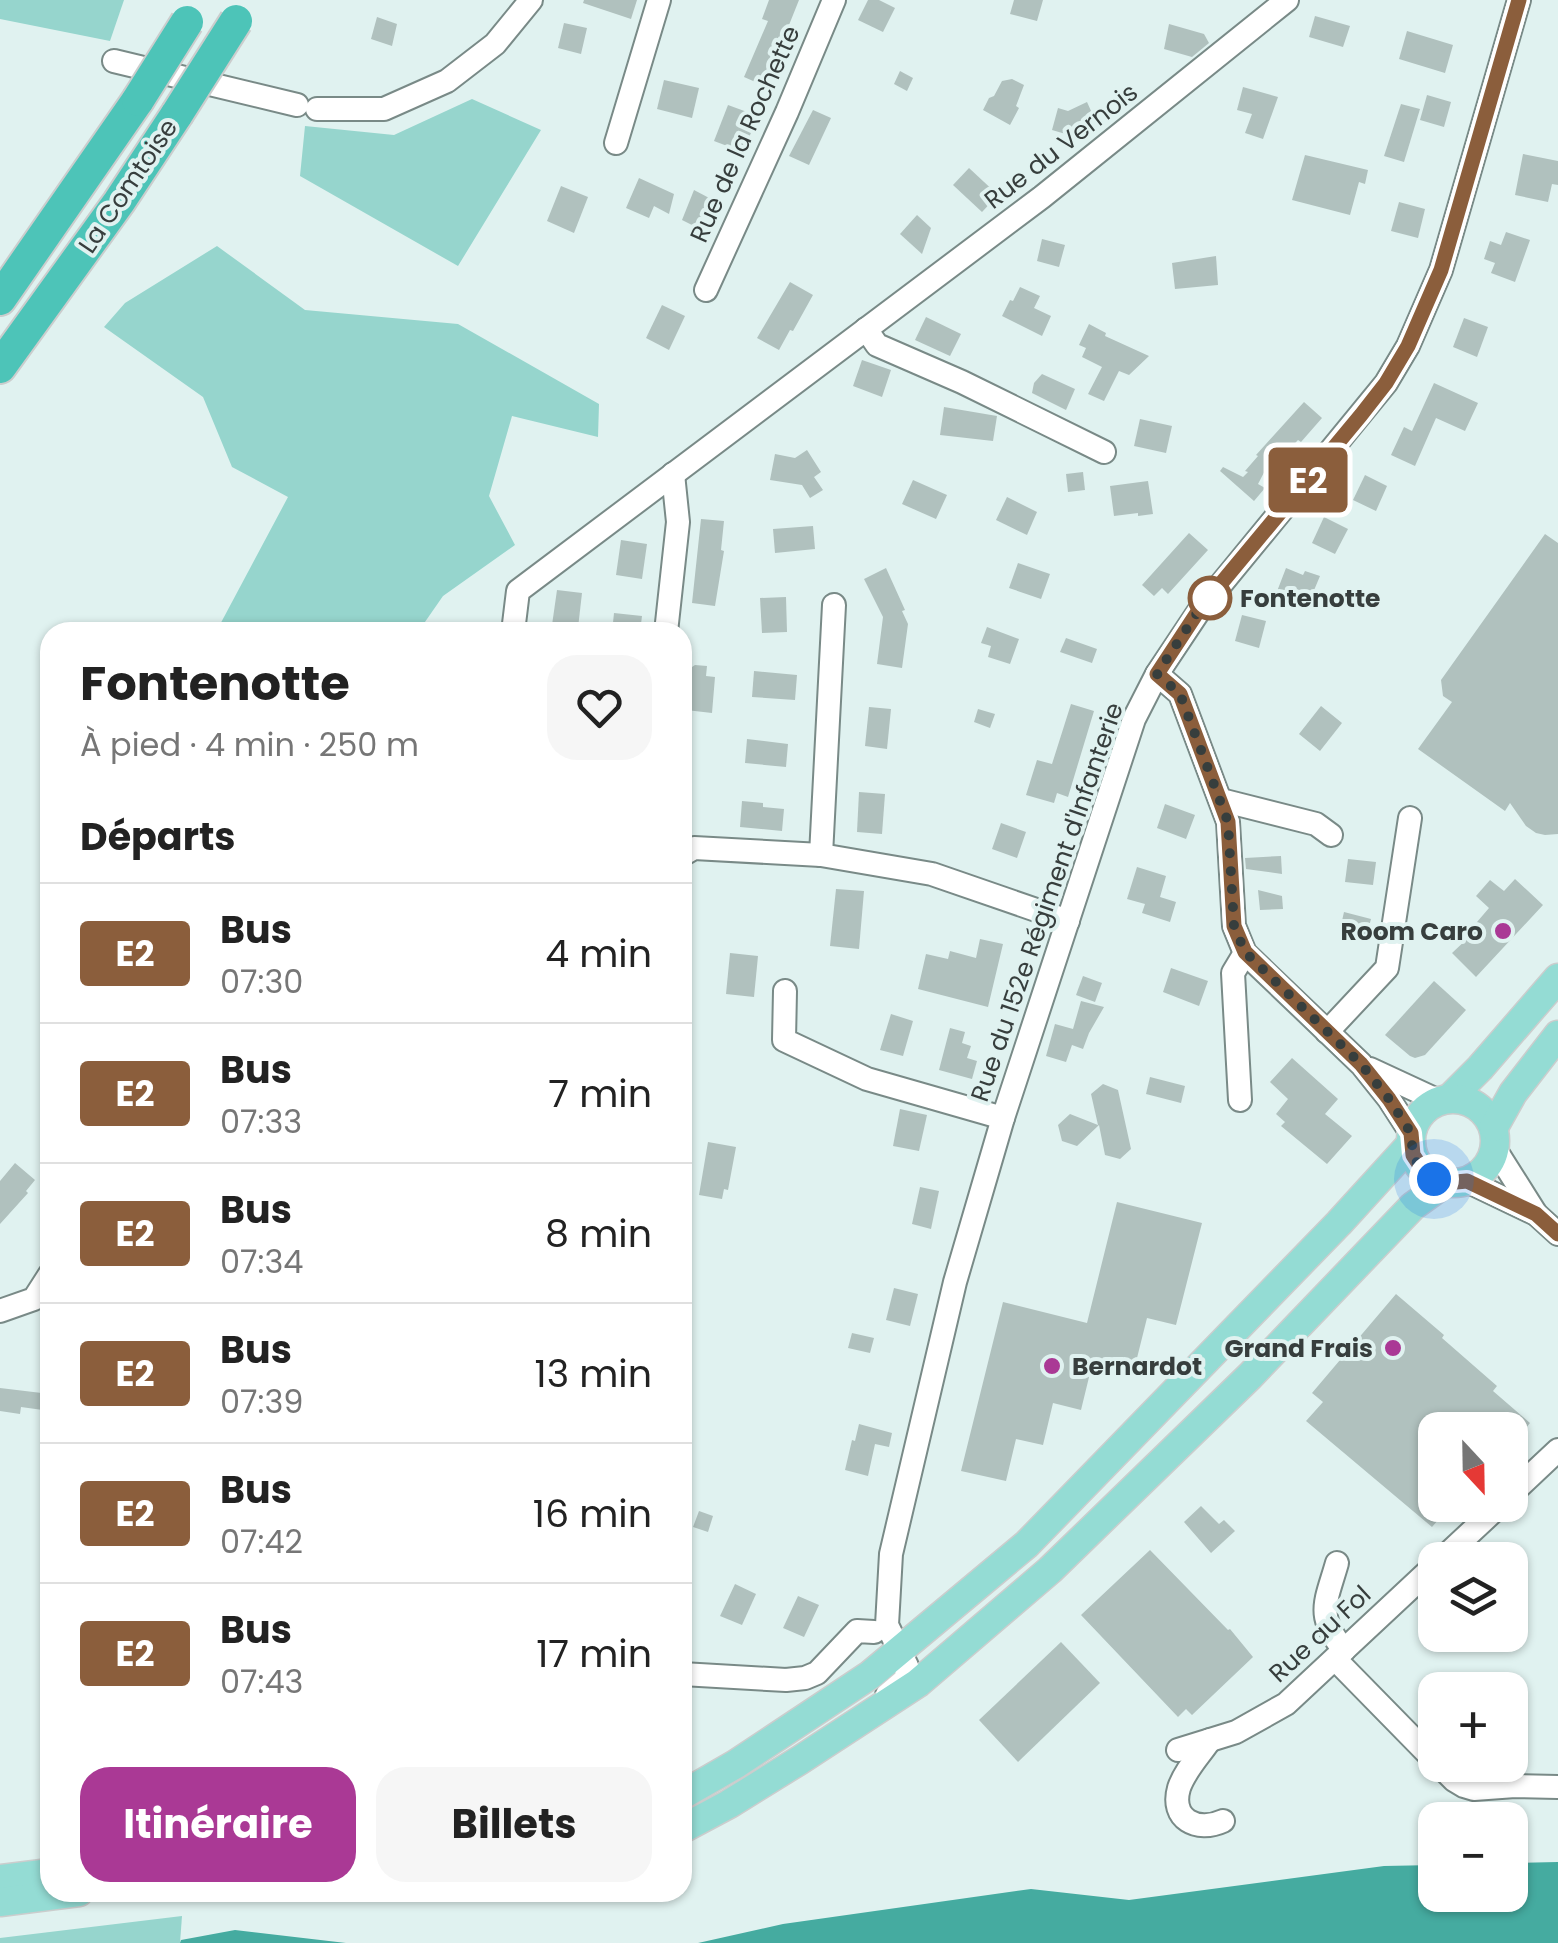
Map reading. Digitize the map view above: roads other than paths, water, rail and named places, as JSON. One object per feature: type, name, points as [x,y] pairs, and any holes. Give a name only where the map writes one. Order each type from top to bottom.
[{"type":"highway","name":"La Comtoise","points":[[0,367],[119,202],[242,10]]},
{"type":"highway","name":"La Comtoise","points":[[0,298],[138,100],[194,11]]},
{"type":"main road","points":[[692,1789],[870,1675],[1027,1544],[1340,1223],[1411,1138],[1421,1113],[1444,1100],[1480,1068],[1558,978]]},
{"type":"main road","points":[[692,1824],[800,1760],[918,1682],[1050,1570],[1250,1376],[1413,1206],[1486,1169],[1512,1092],[1558,1035]]},
{"type":"main road","points":[[1444,1100],[1472,1102],[1488,1117],[1494,1138]]},
{"type":"main road","points":[[1411,1138],[1413,1155],[1425,1173],[1456,1182]]},
{"type":"main road","points":[[0,1880],[40,1874]]},
{"type":"main road","points":[[0,1902],[40,1897]]},
{"type":"street","points":[[114,61],[307,107],[384,109],[447,81],[495,44],[530,0]]},
{"type":"street","points":[[616,142],[660,0]]},
{"type":"street","name":"Rue de la Rochette","points":[[706,290],[834,0]]},
{"type":"street","name":"Rue du Vernois","points":[[514,622],[518,591],[1042,197],[1287,0]]},
{"type":"street","name":"Rue du 152e Régiment d'Infanterie","points":[[870,1675],[880,1584],[892,1554],[955,1282],[1003,1118],[1134,719],[1157,674],[1199,610],[1361,415],[1408,346],[1441,270],[1519,0]]},
{"type":"street","points":[[866,330],[876,344],[1104,452]]},
{"type":"street","points":[[667,622],[678,522],[673,474]]},
{"type":"street","points":[[821,855],[834,604]]},
{"type":"street","points":[[1157,674],[1180,694],[1228,822],[1234,926],[1245,952],[1361,1064],[1389,1099],[1411,1138]]},
{"type":"street","points":[[1221,800],[1316,824],[1331,835]]},
{"type":"street","points":[[1327,1032],[1386,968],[1410,818]]},
{"type":"street","points":[[692,849],[821,855],[932,874],[1068,921]]},
{"type":"street","points":[[1240,1100],[1232,974],[1245,952]]},
{"type":"street","points":[[785,991],[784,1040],[867,1079],[1003,1118]]},
{"type":"street","points":[[1361,1064],[1444,1100]]},
{"type":"street","points":[[1494,1138],[1536,1214],[1558,1234]]},
{"type":"street","points":[[1456,1182],[1536,1214]]},
{"type":"street","points":[[0,1311],[34,1299],[40,1290]]},
{"type":"street","points":[[1528,1478],[1558,1450]]},
{"type":"street","points":[[1460,1542],[1482,1522]]},
{"type":"street","name":"Rue du 152e Régiment d'Infanterie","points":[[892,1554],[887,1625],[900,1650]]},
{"type":"street","points":[[1337,1563],[1325,1605],[1326,1623],[1340,1654],[1418,1742]]},
{"type":"street","name":"Rue au Fol","points":[[1178,1750],[1236,1732],[1286,1704],[1418,1581]]},
{"type":"street","points":[[692,1675],[805,1678],[817,1673],[857,1630],[874,1632]]},
{"type":"street","points":[[800,1760],[906,1679],[900,1650]]},
{"type":"street","points":[[1210,1740],[1184,1776],[1178,1801],[1187,1821],[1195,1826],[1223,1821]]},
{"type":"street","points":[[1457,1782],[1474,1789],[1558,1787]]},
{"type":"place","name":"Fontenotte","points":[[1210,598]]},
{"type":"place","name":"Room Caro","points":[[1503,931]]},
{"type":"place","name":"Grand Frais","points":[[1393,1348]]},
{"type":"place","name":"Bernardot","points":[[1052,1366]]}]
